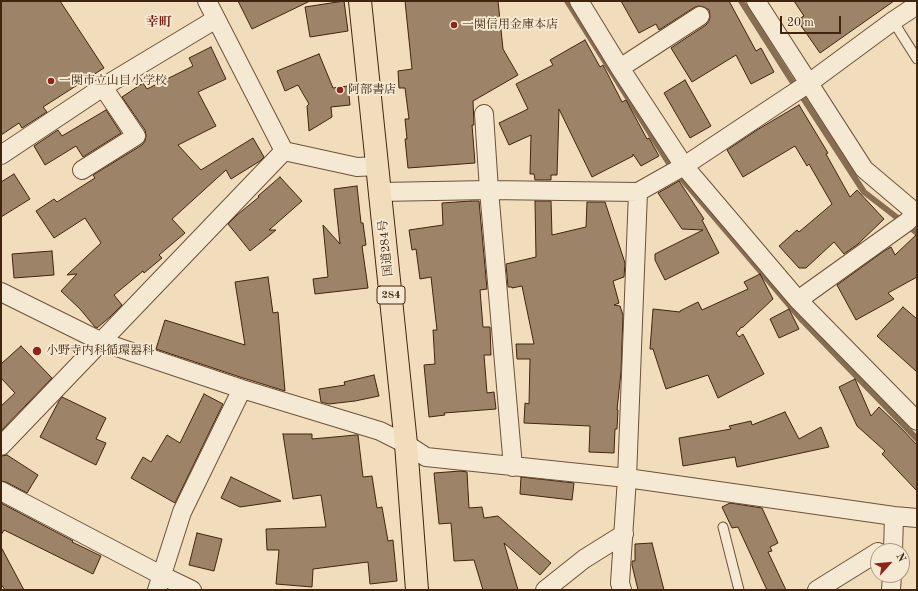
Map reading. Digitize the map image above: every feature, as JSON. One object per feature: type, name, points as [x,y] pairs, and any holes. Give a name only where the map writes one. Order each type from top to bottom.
[{"type":"highway","name":"国道284号","points":[[360,1],[406,444],[417,590]]},
{"type":"street","points":[[207,1],[284,151]]},
{"type":"street","points":[[579,1],[620,68],[684,166],[798,300],[917,421]]},
{"type":"street","points":[[756,1],[864,169],[917,213],[907,222],[798,300]]},
{"type":"street","points":[[380,192],[489,190],[638,192],[684,166],[809,83],[892,21],[917,5]]},
{"type":"street","points":[[620,68],[700,16]]},
{"type":"street","points":[[1,155],[103,87],[216,19]]},
{"type":"street","points":[[82,170],[136,136],[103,87]]},
{"type":"street","points":[[484,114],[489,190],[513,467]]},
{"type":"street","points":[[284,151],[356,167],[378,166]]},
{"type":"street","points":[[1,446],[284,151]]},
{"type":"street","points":[[622,590],[620,583],[627,478],[638,192]]},
{"type":"street","points":[[1,292],[102,342],[242,389],[380,430],[426,457],[627,478],[917,518]]},
{"type":"street","points":[[159,582],[182,512],[242,389]]},
{"type":"street","points":[[1,491],[159,582],[192,590]]},
{"type":"street","points":[[887,543],[894,516]]},
{"type":"street","points":[[545,590],[584,559],[624,534]]},
{"type":"street","points":[[817,590],[870,559]]},
{"type":"lane","points":[[892,21],[917,59]]},
{"type":"lane","points":[[723,526],[738,590]]},
{"type":"building","points":[[1,1],[60,1],[104,68],[43,107],[47,112],[22,128],[19,123],[1,135]]},
{"type":"building","points":[[238,1],[310,1],[252,29]]},
{"type":"building","points":[[344,1],[348,31],[310,37],[305,7]]},
{"type":"building","points":[[405,1],[498,1],[503,49],[518,75],[473,101],[474,125],[472,125],[475,163],[408,168],[405,139],[407,139],[405,119],[409,119],[405,88],[399,88],[398,71],[412,69]]},
{"type":"building","points":[[621,1],[729,1],[756,51],[761,48],[774,72],[751,84],[736,55],[692,82],[671,48],[706,25],[710,16],[709,10],[704,7],[695,7],[659,30],[656,24],[639,33]]},
{"type":"building","points":[[794,1],[894,1],[820,53],[797,20],[804,16]]},
{"type":"building","points":[[585,40],[600,67],[603,65],[622,102],[626,100],[647,139],[649,138],[659,156],[641,166],[633,154],[633,156],[592,177],[559,109],[557,175],[551,175],[551,180],[535,180],[534,174],[530,174],[531,135],[509,145],[499,123],[528,109],[516,84],[553,65],[550,60]]},
{"type":"building","points":[[211,47],[226,79],[198,92],[216,126],[178,145],[201,170],[253,138],[264,157],[231,179],[226,170],[172,219],[185,233],[159,255],[162,258],[144,273],[143,271],[114,295],[122,305],[97,328],[61,291],[77,274],[67,275],[101,243],[85,218],[54,238],[36,211],[54,199],[57,202],[95,178],[93,175],[142,145],[146,136],[145,130],[122,97],[143,83],[147,89],[193,66],[189,58]]},
{"type":"building","points":[[319,54],[333,88],[348,86],[350,105],[331,107],[332,117],[309,131],[307,106],[309,104],[298,85],[285,91],[277,71]]},
{"type":"building","points":[[685,80],[711,126],[690,138],[664,93]]},
{"type":"building","points":[[799,105],[828,153],[826,154],[850,197],[857,190],[884,219],[858,244],[844,254],[834,242],[806,268],[799,268],[779,246],[797,230],[799,232],[832,204],[809,164],[807,166],[795,146],[743,177],[727,150]]},
{"type":"building","points":[[106,110],[121,133],[83,157],[76,146],[45,165],[34,146],[58,130],[62,136]]},
{"type":"building","points":[[14,174],[30,199],[1,217],[1,182]]},
{"type":"building","points":[[280,177],[302,201],[269,230],[276,230],[250,251],[228,224]]},
{"type":"building","points":[[679,181],[704,219],[702,220],[719,253],[665,280],[655,260],[655,254],[703,230],[682,229],[658,193]]},
{"type":"building","points":[[357,186],[361,223],[363,223],[366,245],[362,246],[368,288],[315,294],[313,279],[328,277],[323,225],[340,244],[334,189]]},
{"type":"building","points":[[479,201],[487,289],[480,290],[483,327],[490,327],[491,355],[484,355],[487,393],[494,392],[496,409],[444,413],[445,415],[429,417],[424,365],[435,364],[433,330],[437,330],[431,277],[420,279],[416,249],[412,250],[409,230],[443,225],[442,203]]},
{"type":"building","points":[[535,201],[551,201],[552,235],[586,227],[587,202],[605,202],[625,263],[624,277],[613,281],[619,303],[614,305],[620,306],[623,315],[621,372],[614,453],[589,452],[590,426],[524,423],[525,403],[529,404],[530,359],[517,359],[516,344],[534,344],[522,286],[512,288],[508,287],[506,264],[536,257]]},
{"type":"building","points":[[917,234],[917,277],[888,293],[894,299],[856,320],[837,285],[891,247],[895,255]]},
{"type":"building","points":[[52,251],[54,275],[14,278],[12,254]]},
{"type":"building","points":[[760,274],[773,299],[736,333],[739,337],[743,334],[764,374],[718,398],[708,375],[666,389],[653,349],[650,349],[653,309],[680,312],[698,302],[702,310],[748,289],[744,282]]},
{"type":"building","points":[[268,277],[273,313],[278,312],[285,391],[156,349],[165,320],[245,345],[235,282]]},
{"type":"building","points":[[903,307],[917,319],[917,372],[877,336]]},
{"type":"building","points":[[789,309],[799,329],[779,338],[770,319]]},
{"type":"building","points":[[21,346],[52,378],[1,431],[1,406],[15,393],[1,378],[1,364]]},
{"type":"building","points":[[374,375],[379,396],[329,404],[321,402],[319,389],[345,385],[344,382]]},
{"type":"building","points":[[855,379],[871,416],[879,407],[917,445],[917,491],[882,454],[885,451],[857,426],[839,387]]},
{"type":"building","points":[[204,394],[223,404],[175,503],[131,478],[143,457],[151,462],[167,435],[180,443]]},
{"type":"building","points":[[62,397],[106,418],[96,439],[106,443],[96,465],[40,437]]},
{"type":"building","points":[[785,412],[799,439],[821,427],[829,447],[737,467],[735,457],[683,466],[679,438],[731,429],[729,426],[751,421],[752,425]]},
{"type":"building","points":[[283,434],[312,434],[312,439],[358,435],[363,477],[372,476],[377,508],[382,507],[388,541],[393,540],[397,581],[370,584],[368,562],[313,569],[312,587],[276,584],[279,550],[267,550],[266,529],[326,527],[321,495],[293,499]]},
{"type":"building","points":[[7,455],[38,475],[27,493],[1,481],[1,456]]},
{"type":"building","points":[[467,472],[469,508],[482,507],[484,518],[498,516],[551,563],[540,575],[504,543],[518,590],[483,590],[474,560],[454,561],[451,523],[439,524],[434,473]]},
{"type":"building","points":[[231,477],[281,501],[240,507],[221,498]]},
{"type":"building","points":[[521,477],[574,483],[572,500],[520,494]]},
{"type":"building","points":[[1,503],[73,541],[72,542],[101,556],[93,574],[4,530],[1,535]]},
{"type":"building","points":[[730,503],[762,508],[778,543],[770,547],[772,551],[768,552],[786,590],[767,590],[738,527],[732,528],[722,507]]},
{"type":"building","points":[[197,533],[222,539],[214,571],[189,565]]},
{"type":"building","points":[[652,543],[664,590],[638,590],[632,565],[632,561],[635,561],[635,544]]},
{"type":"building","points":[[1,547],[24,590],[5,590],[1,584]]},
{"type":"waterway","points":[[567,1],[670,165],[802,320],[917,439]]},
{"type":"waterway","points":[[741,1],[864,192],[917,233]]},
{"type":"place","name":"一関信用金庫本店","points":[[454,25]]},
{"type":"place","name":"一関市立山目小学校","points":[[51,81]]},
{"type":"place","name":"阿部書店","points":[[340,90]]},
{"type":"place","name":"小野寺内科循環器科","points":[[37,351]]},
{"type":"district","name":"幸町","points":[[159,23]]}]
